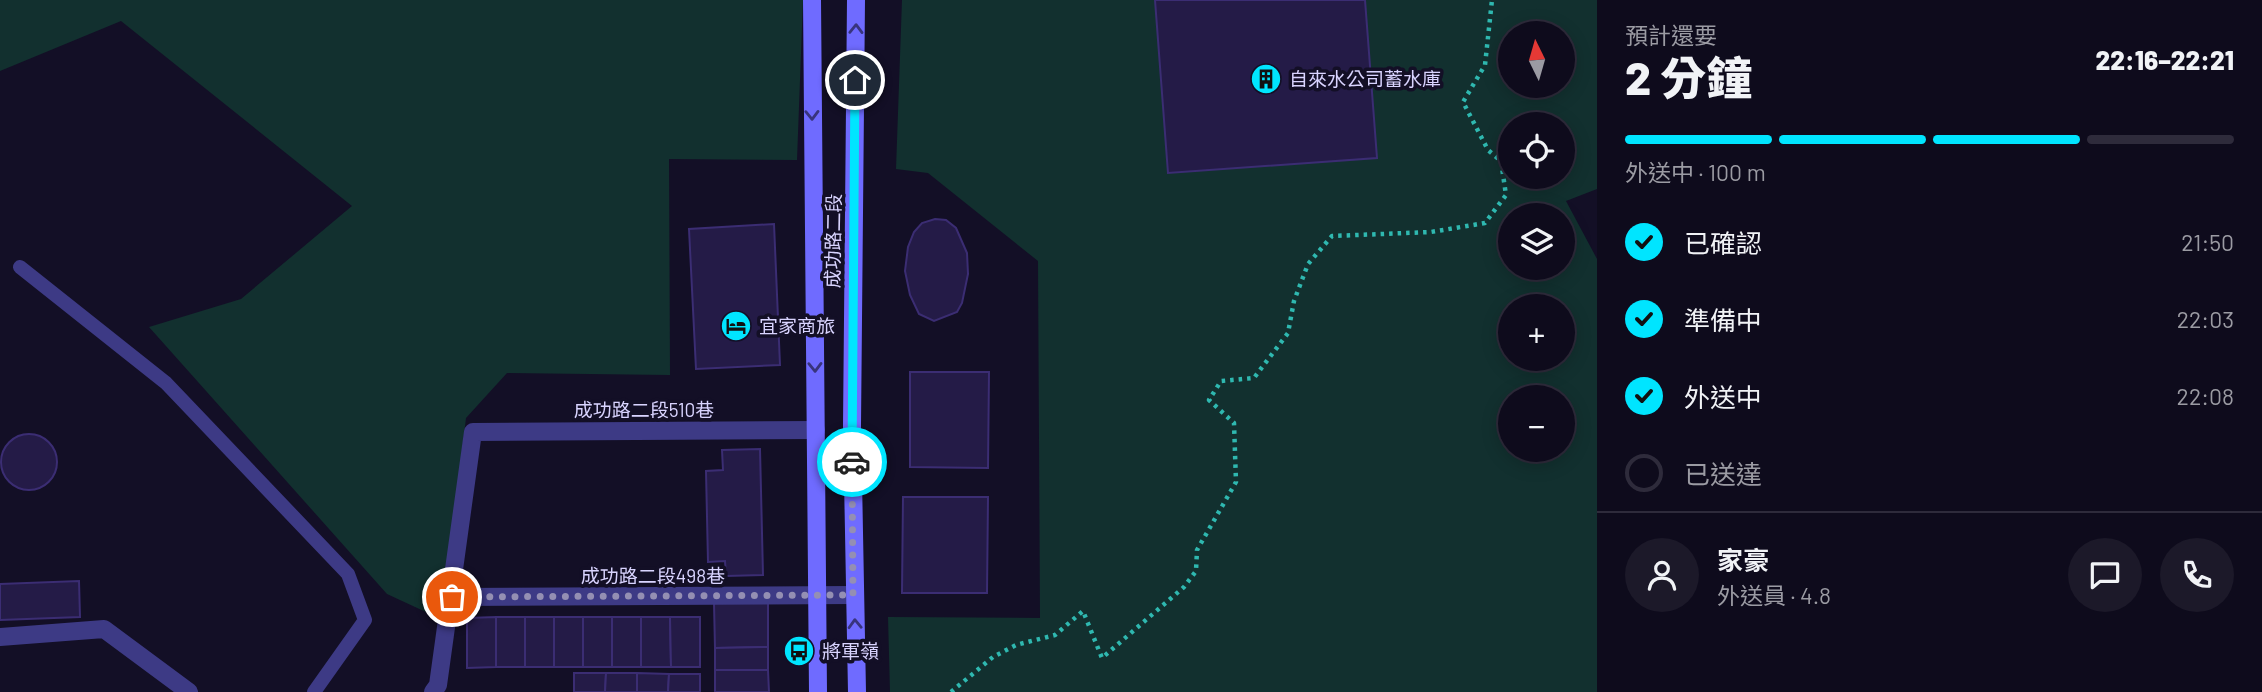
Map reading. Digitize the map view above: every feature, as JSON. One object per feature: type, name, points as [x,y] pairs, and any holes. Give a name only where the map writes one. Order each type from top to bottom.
[{"type":"main road","name":"成功路二段","points":[[812,0],[815,597],[818,692]]},
{"type":"main road","name":"成功路二段","points":[[856,0],[853,595],[857,692]]},
{"type":"street","name":"成功路二段510巷","points":[[452,597],[473,432],[816,430]]},
{"type":"street","name":"成功路二段498巷","points":[[452,597],[853,595]]},
{"type":"street","points":[[441,690],[452,597]]},
{"type":"street","points":[[0,637],[104,629],[189,692]]},
{"type":"lane","points":[[20,267],[166,383],[348,574],[365,620],[314,692]]},
{"type":"path","points":[[951,692],[993,657],[1016,645],[1055,635],[1083,611],[1102,658],[1184,587],[1195,571],[1198,550],[1236,482],[1234,423],[1209,400],[1221,381],[1254,378],[1288,334],[1294,301],[1308,264],[1332,236],[1431,232],[1485,223],[1506,195],[1502,161],[1488,150],[1463,102],[1485,65],[1492,0]]},
{"type":"green space","points":[[0,0],[803,0],[797,160],[669,159],[670,375],[507,373],[466,418],[441,619],[387,594],[149,327],[241,299],[352,206],[121,21],[0,71]]},
{"type":"green space","points":[[902,0],[1597,0],[1597,189],[1566,201],[1567,203],[1498,203],[1498,280],[1575,280],[1575,218],[1597,259],[1597,692],[890,692],[888,617],[1040,618],[1038,261],[928,173],[896,169]]},
{"type":"building","name":"自來水公司蓄水庫","points":[[1155,0],[1365,0],[1377,158],[1168,173]]},
{"type":"building","points":[[935,219],[946,220],[956,228],[967,253],[968,274],[962,303],[957,312],[934,321],[919,314],[910,295],[905,271],[908,247],[914,232],[922,223]]},
{"type":"building","name":"宜家商旅","points":[[774,224],[780,365],[696,369],[689,229]]},
{"type":"building","points":[[910,372],[989,372],[988,468],[910,467]]},
{"type":"building","points":[[23,434],[35,434],[45,438],[53,446],[57,462],[53,478],[45,486],[35,490],[23,490],[13,486],[5,478],[1,468],[1,456],[5,446],[13,438]]},
{"type":"building","points":[[760,449],[763,575],[726,576],[725,561],[708,562],[706,471],[723,470],[722,450]]},
{"type":"building","points":[[903,497],[988,497],[987,593],[902,593]]},
{"type":"building","points":[[79,581],[80,617],[0,620],[0,584]]},
{"type":"building","points":[[714,603],[768,603],[768,647],[715,648]]},
{"type":"building","points":[[496,617],[496,667],[467,668],[467,618]]},
{"type":"building","points":[[496,617],[525,617],[525,667],[496,667]]},
{"type":"building","points":[[525,617],[554,617],[554,667],[525,667]]},
{"type":"building","points":[[554,617],[583,617],[583,667],[554,667]]},
{"type":"building","points":[[583,617],[612,617],[612,667],[583,667]]},
{"type":"building","points":[[612,617],[641,617],[641,667],[612,667]]},
{"type":"building","points":[[641,617],[670,617],[671,667],[641,667]]},
{"type":"building","points":[[670,617],[700,617],[700,667],[671,667]]},
{"type":"building","points":[[768,647],[768,670],[715,670],[715,648]]},
{"type":"building","points":[[715,670],[768,670],[769,692],[715,692]]},
{"type":"building","points":[[574,673],[606,673],[605,692],[574,692]]},
{"type":"building","points":[[606,673],[637,673],[637,692],[605,692]]},
{"type":"building","points":[[637,673],[669,674],[668,692],[637,692]]},
{"type":"building","points":[[669,674],[700,674],[700,692],[668,692]]},
{"type":"way so far","points":[[452,597],[853,595],[852,462]]},
{"type":"place","name":"自來水公司蓄水庫","points":[[1266,79]]},
{"type":"place","name":"宜家商旅","points":[[736,326]]},
{"type":"place","name":"將軍嶺","points":[[799,651]]},
{"type":"route","points":[[852,462],[855,80]]}]
